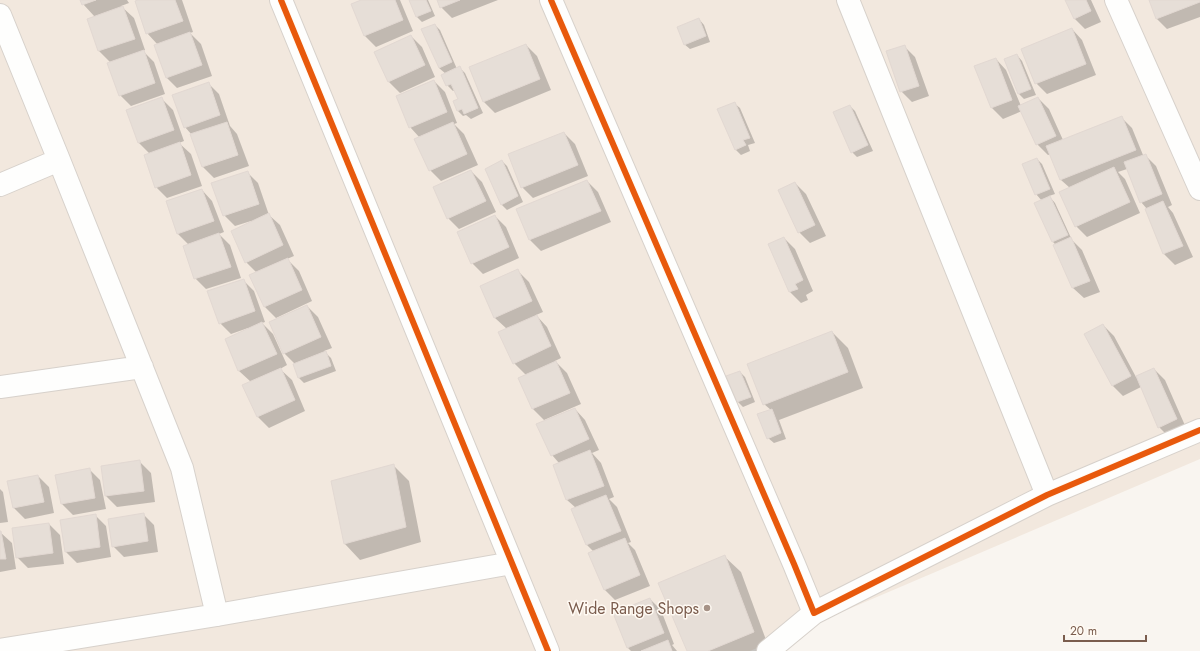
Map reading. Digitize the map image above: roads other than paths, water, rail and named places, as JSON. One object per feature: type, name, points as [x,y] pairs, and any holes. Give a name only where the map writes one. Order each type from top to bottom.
[{"type":"street","points":[[281,0],[548,651]]},
{"type":"street","points":[[551,0],[814,613]]},
{"type":"street","points":[[848,0],[1047,495]]},
{"type":"street","points":[[1116,0],[1193,154],[1200,189]]},
{"type":"street","points":[[0,15],[182,468],[217,615]]},
{"type":"street","points":[[0,186],[59,160]]},
{"type":"street","points":[[0,387],[142,367]]},
{"type":"street","points":[[768,651],[814,613],[1047,495],[1200,430]]},
{"type":"street","points":[[0,650],[217,615],[512,563]]},
{"type":"place","name":"Wide Range Shops","points":[[707,608]]}]
